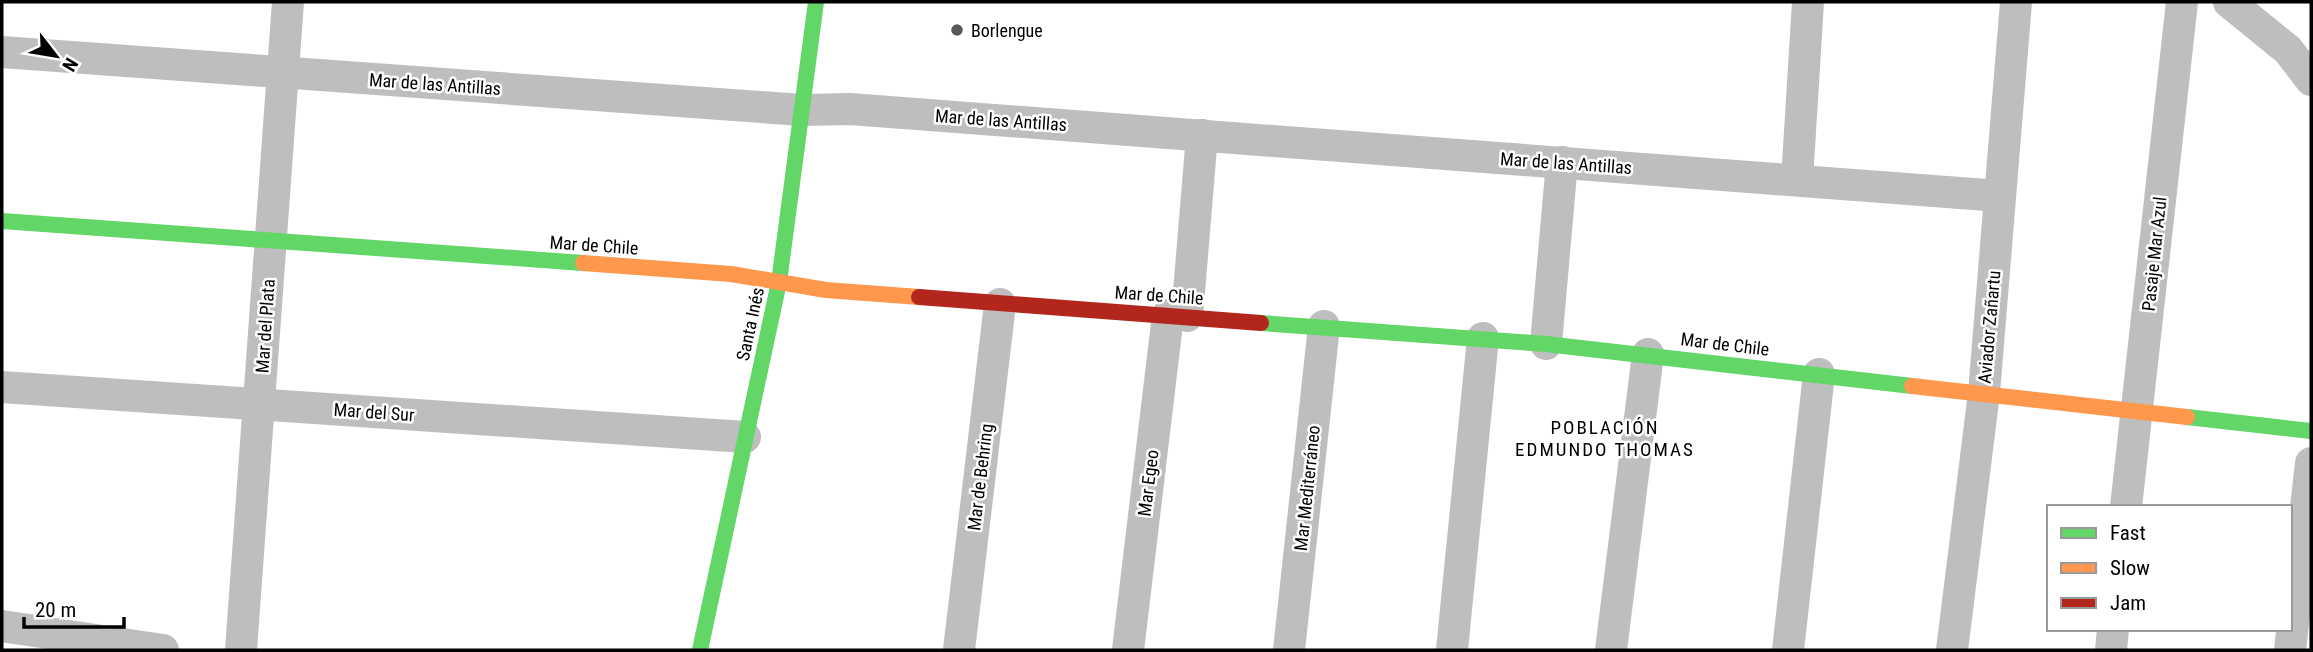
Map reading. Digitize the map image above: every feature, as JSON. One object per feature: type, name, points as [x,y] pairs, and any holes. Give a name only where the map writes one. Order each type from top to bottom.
[{"type":"street","name":"Mar del Plata","points":[[241,650],[288,2]]},
{"type":"street","name":"Santa Inés","points":[[700,650],[779,282],[816,2]]},
{"type":"street","points":[[1797,180],[1808,2]]},
{"type":"street","name":"Aviador Zañartu","points":[[1952,650],[1984,393],[2016,2]]},
{"type":"street","name":"Pasaje Mar Azul","points":[[2126,505],[2182,2]]},
{"type":"street","points":[[2229,2],[2288,50],[2311,80]]},
{"type":"street","name":"Mar de las Antillas","points":[[2,52],[802,110],[850,108],[2000,196]]},
{"type":"street","name":"Mar Egeo","points":[[1128,650],[1202,135]]},
{"type":"street","points":[[1546,344],[1562,162]]},
{"type":"street","name":"Mar de Chile","points":[[2,221],[731,274],[826,290],[1483,338],[1648,354],[2311,431]]},
{"type":"street","name":"Mar de Behring","points":[[959,650],[1000,304]]},
{"type":"street","name":"Mar Mediterráneo","points":[[1289,650],[1324,326]]},
{"type":"street","points":[[1452,650],[1483,338]]},
{"type":"street","points":[[1611,650],[1648,354]]},
{"type":"street","points":[[1788,650],[1819,374]]},
{"type":"street","name":"Mar del Sur","points":[[2,387],[745,437]]},
{"type":"street","points":[[2290,650],[2311,463]]},
{"type":"street","points":[[2,626],[128,648],[163,650]]},
{"type":"street","points":[[2111,650],[2113,631]]},
{"type":"traffic: fast","points":[[700,650],[779,282],[816,2]]},
{"type":"traffic: fast","points":[[2,221],[583,263]]},
{"type":"traffic: fast","points":[[1261,323],[1546,344],[1912,386]]},
{"type":"traffic: fast","points":[[2187,417],[2311,431]]},
{"type":"traffic: slow","points":[[583,263],[731,274],[826,290],[919,297]]},
{"type":"traffic: slow","points":[[1912,386],[2187,417]]},
{"type":"traffic: jam","points":[[919,297],[1261,323]]},
{"type":"place","name":"Borlengue","points":[[957,30]]},
{"type":"district","name":"POBLACIÓN EDMUNDO THOMAS","points":[[1605,438]]}]
